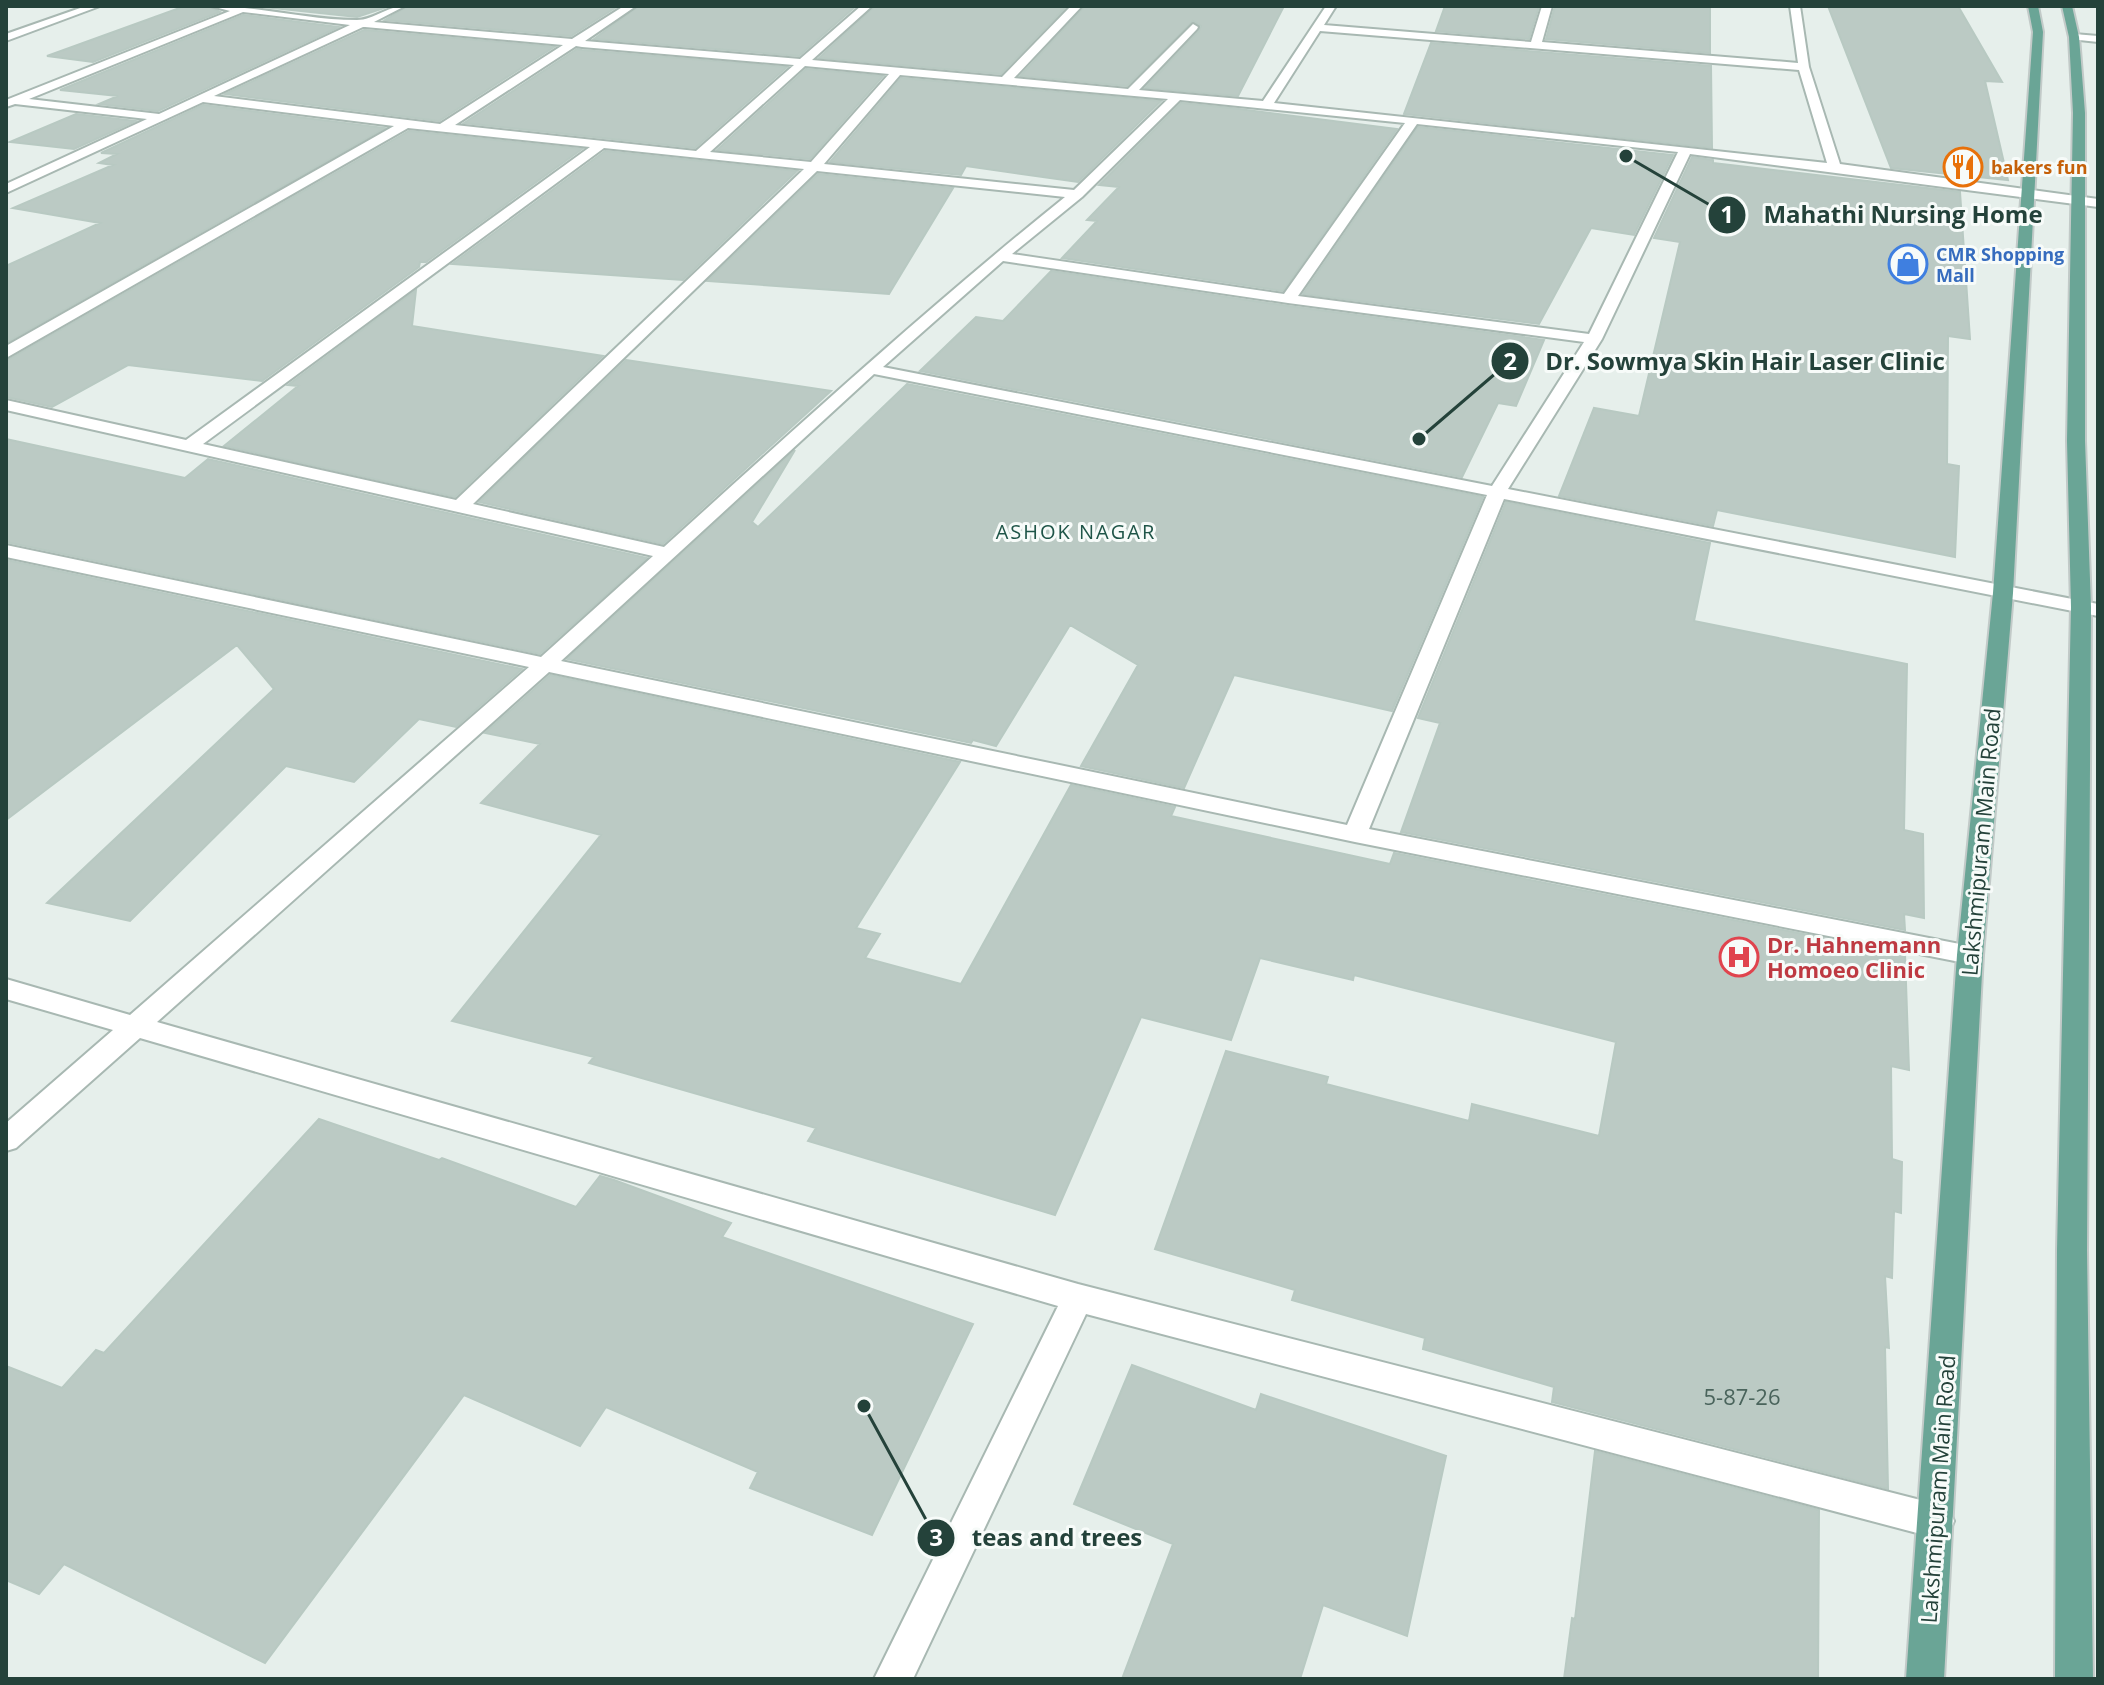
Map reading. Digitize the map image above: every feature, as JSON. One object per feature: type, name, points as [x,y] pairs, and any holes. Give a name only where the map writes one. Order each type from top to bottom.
[{"type":"main road","name":"Lakshmipuram Main Road","points":[[1925,1679],[1970,955],[2003,593],[2029,193],[2038,32],[2033,6]]},
{"type":"main road","points":[[2067,6],[2086,38],[2079,113],[2088,202],[2076,441],[2090,608],[2072,1250],[2074,1679]]},
{"type":"street","points":[[6,38],[95,6]]},
{"type":"street","points":[[216,6],[265,8],[365,24],[1268,103],[1686,149],[2088,202]]},
{"type":"street","points":[[6,189],[400,6]]},
{"type":"street","points":[[444,127],[631,6]]},
{"type":"street","points":[[700,154],[867,6]]},
{"type":"street","points":[[1006,80],[1077,6]]},
{"type":"street","points":[[1268,103],[1331,6]]},
{"type":"street","points":[[1536,44],[1547,6]]},
{"type":"street","points":[[1795,6],[1804,67],[1835,169]]},
{"type":"street","points":[[8,102],[243,9]]},
{"type":"street","points":[[1132,91],[1193,27]]},
{"type":"street","points":[[1315,27],[1804,67]]},
{"type":"street","points":[[459,508],[815,166],[898,70]]},
{"type":"street","points":[[6,1140],[544,665],[871,369],[1000,256],[1077,194],[1179,95]]},
{"type":"street","points":[[199,98],[406,124],[1077,194]]},
{"type":"street","points":[[8,102],[158,117]]},
{"type":"street","points":[[1288,299],[1414,119]]},
{"type":"street","points":[[6,353],[406,124]]},
{"type":"street","points":[[188,447],[601,145]]},
{"type":"street","points":[[1355,834],[1498,491],[1594,339],[1686,149]]},
{"type":"street","points":[[1000,256],[1288,299],[1594,339]]},
{"type":"street","points":[[871,369],[2090,608]]},
{"type":"street","points":[[6,405],[667,553]]},
{"type":"street","points":[[6,551],[1355,834],[1970,955]]},
{"type":"street","points":[[6,989],[1078,1298],[1936,1521]]},
{"type":"street","points":[[893,1679],[1078,1298]]},
{"type":"building","points":[[185,6],[208,6],[220,12],[93,62],[47,56]]},
{"type":"building","points":[[254,6],[390,6],[357,17]]},
{"type":"building","points":[[408,6],[618,6],[571,36],[385,20]]},
{"type":"building","points":[[639,6],[856,6],[799,56],[594,39]]},
{"type":"building","points":[[875,6],[1067,6],[1001,74],[819,58]]},
{"type":"building","points":[[1085,6],[1284,6],[1238,96],[1145,88],[1199,31],[1201,26],[1193,21],[1127,86],[1020,76]]},
{"type":"building","points":[[1445,6],[1539,6],[1529,39],[1436,31]]},
{"type":"building","points":[[1555,6],[1710,6],[1710,53],[1546,39]]},
{"type":"building","points":[[1828,6],[1958,6],[2002,82],[1985,81],[2008,180],[1891,168]]},
{"type":"building","points":[[243,15],[339,27],[158,111],[99,104],[118,96],[60,90]]},
{"type":"building","points":[[364,30],[554,47],[439,121],[225,94]]},
{"type":"building","points":[[1431,43],[1711,66],[1712,148],[1404,114]]},
{"type":"building","points":[[577,49],[787,67],[695,148],[464,123]]},
{"type":"building","points":[[806,69],[883,76],[810,159],[717,150]]},
{"type":"building","points":[[901,78],[1161,101],[1078,182],[966,166],[961,175],[830,162]]},
{"type":"building","points":[[1181,103],[1397,129],[1283,291],[1062,258],[1097,221],[1087,220],[1119,187],[1099,185]]},
{"type":"building","points":[[203,105],[385,128],[6,343],[6,266],[100,223],[13,208],[113,165],[99,163],[117,154],[101,153]]},
{"type":"building","points":[[76,114],[136,121],[74,149],[10,142]]},
{"type":"building","points":[[1418,127],[1673,155],[1634,235],[1591,228],[1539,324],[1303,294]]},
{"type":"building","points":[[409,131],[582,149],[426,262],[420,262],[419,267],[262,381],[128,365],[52,407],[6,397],[6,361]]},
{"type":"building","points":[[605,151],[797,171],[683,280],[452,264]]},
{"type":"building","points":[[1692,157],[1713,160],[1713,163],[1960,192],[1970,339],[1948,336],[1947,464],[1959,466],[1955,557],[1717,510],[1713,526],[1559,496],[1594,408],[1639,416],[1680,242],[1654,238]]},
{"type":"building","points":[[818,174],[953,188],[889,294],[707,281]]},
{"type":"building","points":[[1051,271],[1544,340],[1516,406],[1498,403],[1462,477],[920,371],[976,317],[1003,321]]},
{"type":"building","points":[[416,290],[412,326],[603,356],[455,497],[224,446],[298,386],[288,385]]},
{"type":"building","points":[[626,360],[831,391],[663,544],[479,502]]},
{"type":"building","points":[[907,384],[1483,497],[1392,711],[1234,675],[1184,788],[1081,766],[1138,665],[1070,625],[996,746],[567,659],[795,450],[752,522],[758,527]]},
{"type":"building","points":[[6,439],[185,478],[208,459],[647,558],[540,654],[6,542]]},
{"type":"building","points":[[1506,502],[1710,543],[1694,621],[1907,664],[1904,830],[1923,834],[1924,918],[1904,914],[1905,930],[1401,832],[1440,723],[1418,718]]},
{"type":"building","points":[[6,560],[522,669],[456,727],[419,719],[354,782],[286,766],[130,921],[47,903],[274,689],[237,645],[6,820]]},
{"type":"building","points":[[550,675],[960,762],[856,928],[880,934],[865,958],[961,984],[1071,785],[1175,807],[1171,816],[1390,864],[1394,853],[1905,954],[1909,1070],[1891,1066],[1892,1159],[1902,1162],[1901,1213],[1894,1211],[1892,1278],[1885,1276],[1889,1348],[1885,1347],[1888,1489],[1552,1402],[1554,1387],[1423,1349],[1425,1338],[1292,1300],[1295,1290],[1155,1249],[1226,1051],[1328,1077],[1326,1084],[1469,1121],[1472,1104],[1599,1136],[1616,1042],[1354,975],[1353,980],[1260,958],[1231,1040],[1141,1017],[1055,1215],[808,1141],[816,1128],[589,1063],[594,1057],[452,1021],[601,835],[481,803],[540,744],[485,733]]},
{"type":"building","points":[[319,1119],[439,1160],[442,1158],[576,1207],[600,1176],[614,1180],[731,1223],[722,1237],[973,1324],[872,1535],[750,1488],[758,1472],[606,1407],[580,1446],[464,1395],[265,1663],[64,1564],[39,1594],[6,1580],[6,1366],[62,1388],[96,1350],[104,1353]]},
{"type":"building","points":[[1132,1365],[1256,1410],[1261,1394],[1446,1456],[1407,1636],[1323,1605],[1300,1679],[1122,1679],[1173,1544],[1074,1504]]},
{"type":"building","points":[[1595,1451],[1819,1510],[1818,1679],[1564,1679],[1572,1618],[1575,1619]]},
{"type":"place","name":"Mahathi Nursing Home","points":[[1626,156]]},
{"type":"place","name":"bakers fun","points":[[1963,167]]},
{"type":"place","name":"CMR Shopping Mall","points":[[1908,264]]},
{"type":"place","name":"Dr. Sowmya Skin Hair Laser Clinic","points":[[1419,439]]},
{"type":"place","name":"Dr. Hahnemann Homoeo Clinic","points":[[1739,957]]},
{"type":"place","name":"teas and trees","points":[[864,1406]]},
{"type":"district","name":"ASHOK NAGAR","points":[[1076,531]]}]
